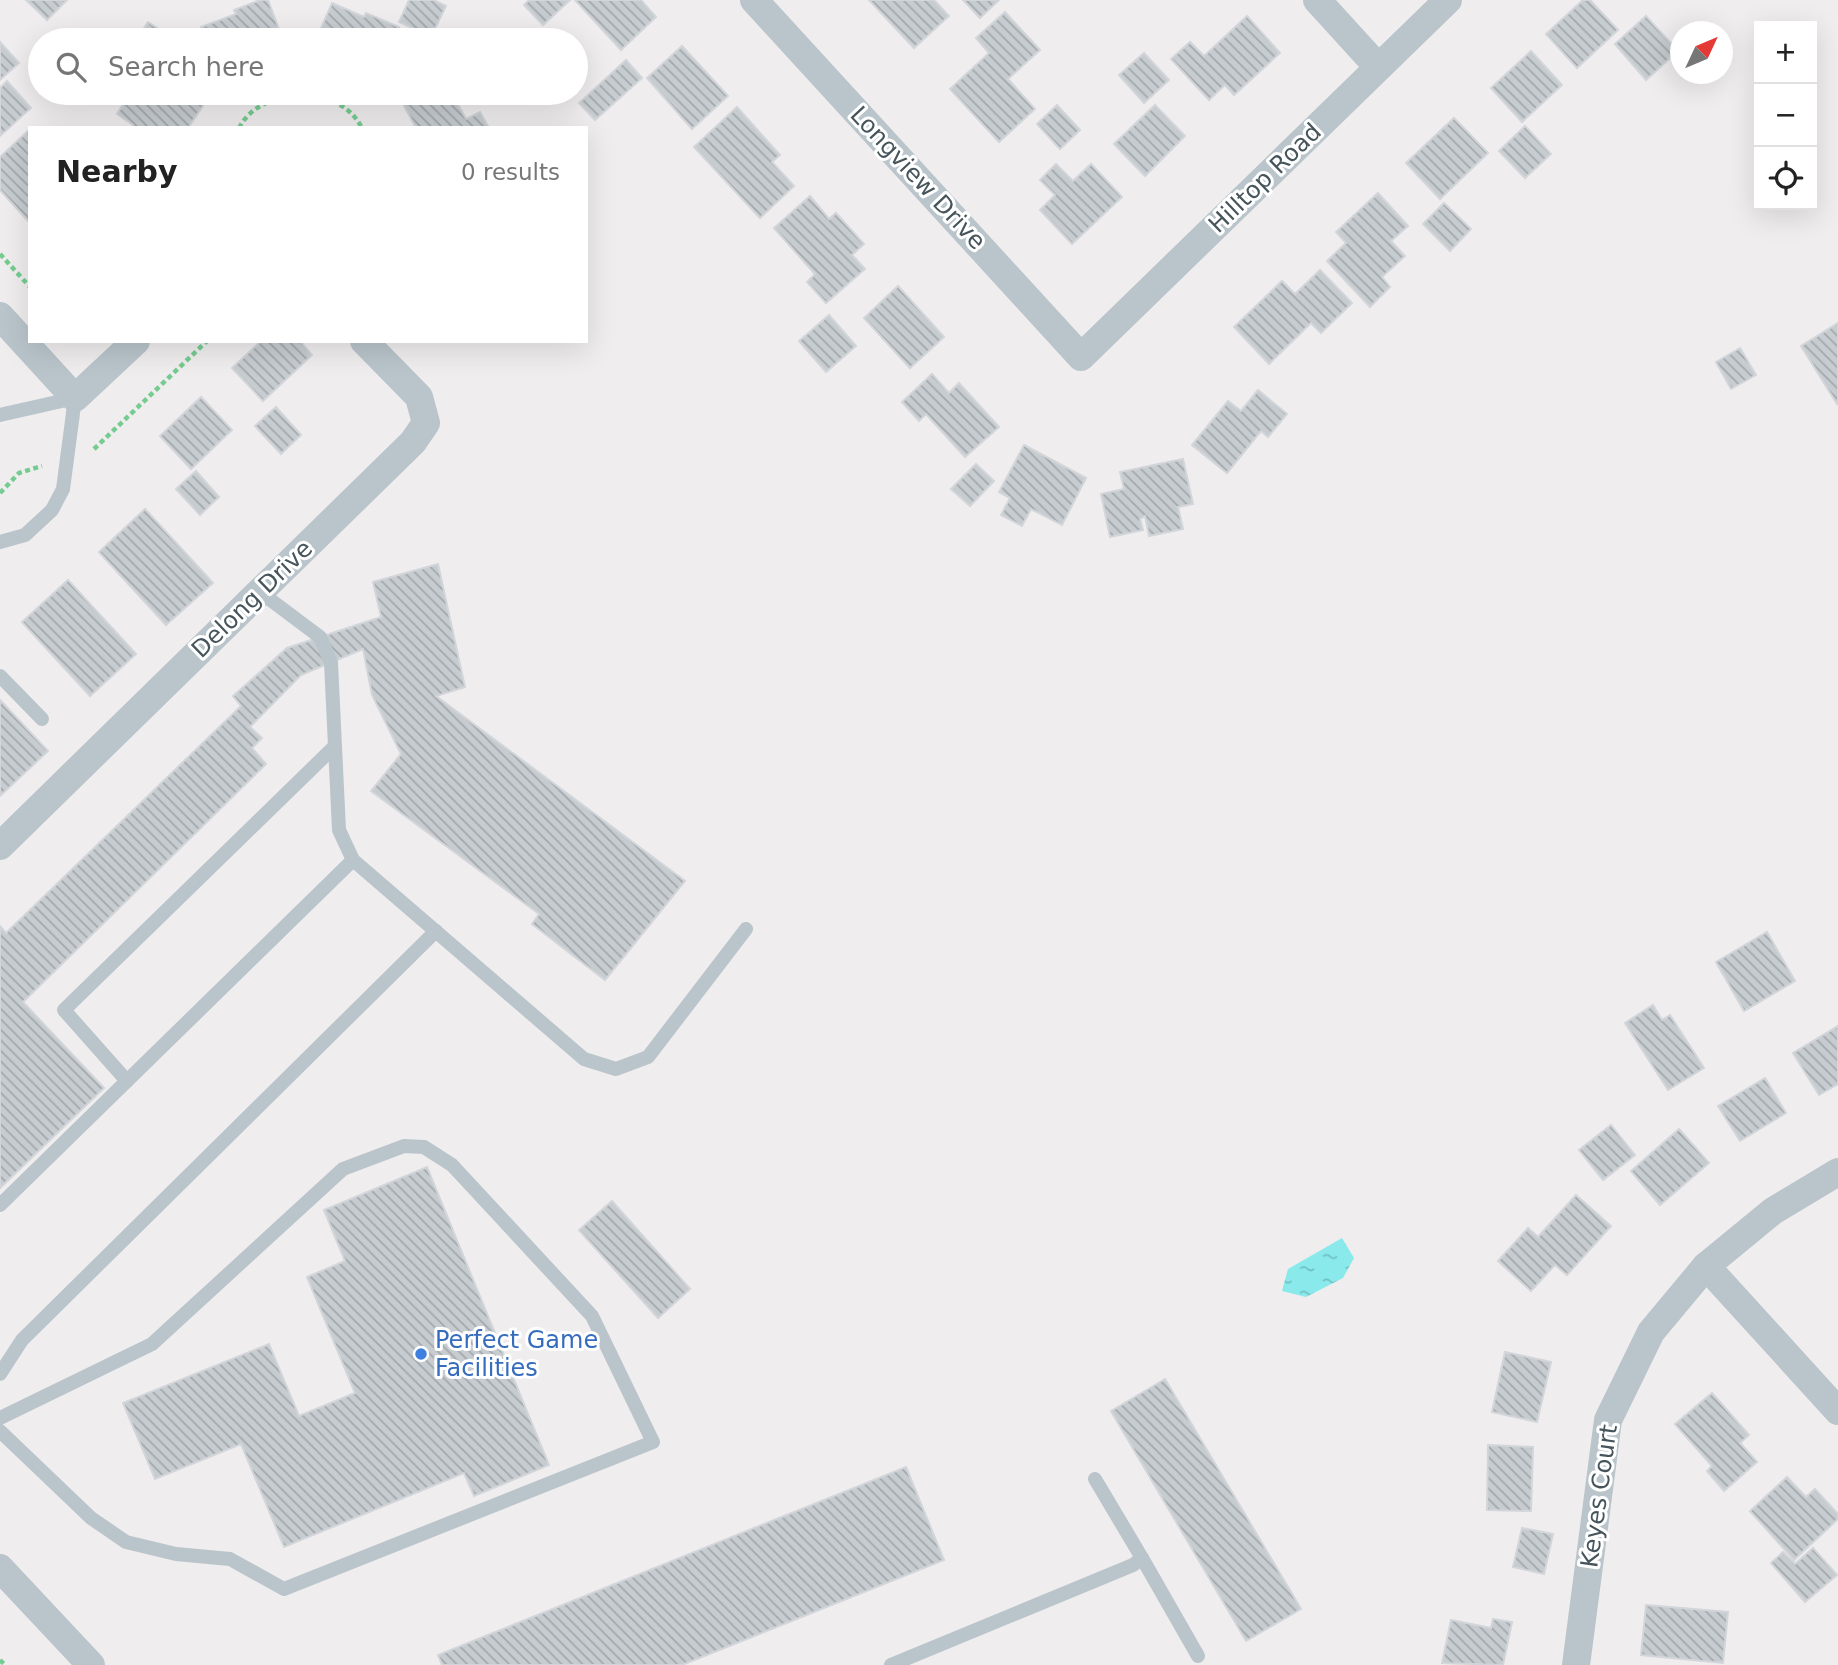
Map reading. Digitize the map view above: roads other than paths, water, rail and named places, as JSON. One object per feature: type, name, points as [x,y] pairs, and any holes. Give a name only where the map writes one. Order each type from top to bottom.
[{"type":"street","name":"Longview Drive","points":[[754,0],[1082,357]]},
{"type":"street","points":[[1317,0],[1378,67]]},
{"type":"street","name":"Hilltop Road","points":[[1082,357],[1448,0]]},
{"type":"street","points":[[0,316],[75,398],[134,343]]},
{"type":"street","name":"Delong Drive","points":[[0,846],[413,442],[426,423],[419,397],[366,343]]},
{"type":"street","name":"Keyes Court","points":[[1576,1665],[1608,1420],[1651,1332],[1706,1266],[1773,1211],[1838,1172]]},
{"type":"street","points":[[1706,1266],[1838,1411]]},
{"type":"street","points":[[0,1568],[91,1665]]},
{"type":"lane","points":[[0,415],[75,398],[62,489],[52,510],[25,535],[0,542]]},
{"type":"lane","points":[[260,592],[320,637],[331,663],[339,830],[354,860],[584,1059],[616,1069],[648,1057],[746,929]]},
{"type":"lane","points":[[0,676],[42,719]]},
{"type":"lane","points":[[127,1081],[64,1010],[334,747]]},
{"type":"lane","points":[[0,1205],[354,860]]},
{"type":"lane","points":[[0,1374],[22,1340],[436,932]]},
{"type":"lane","points":[[0,1418],[152,1344],[343,1169],[404,1146],[424,1147],[452,1165],[592,1316],[653,1442],[284,1589],[230,1559],[176,1554],[126,1542],[90,1518],[0,1431]]},
{"type":"lane","points":[[1095,1479],[1198,1656]]},
{"type":"lane","points":[[891,1665],[1133,1565],[1142,1558]]},
{"type":"water","points":[[1342,1238],[1354,1258],[1343,1278],[1306,1297],[1282,1291],[1288,1269]]},
{"type":"place","name":"Perfect Game Facilities","points":[[421,1354]]}]
